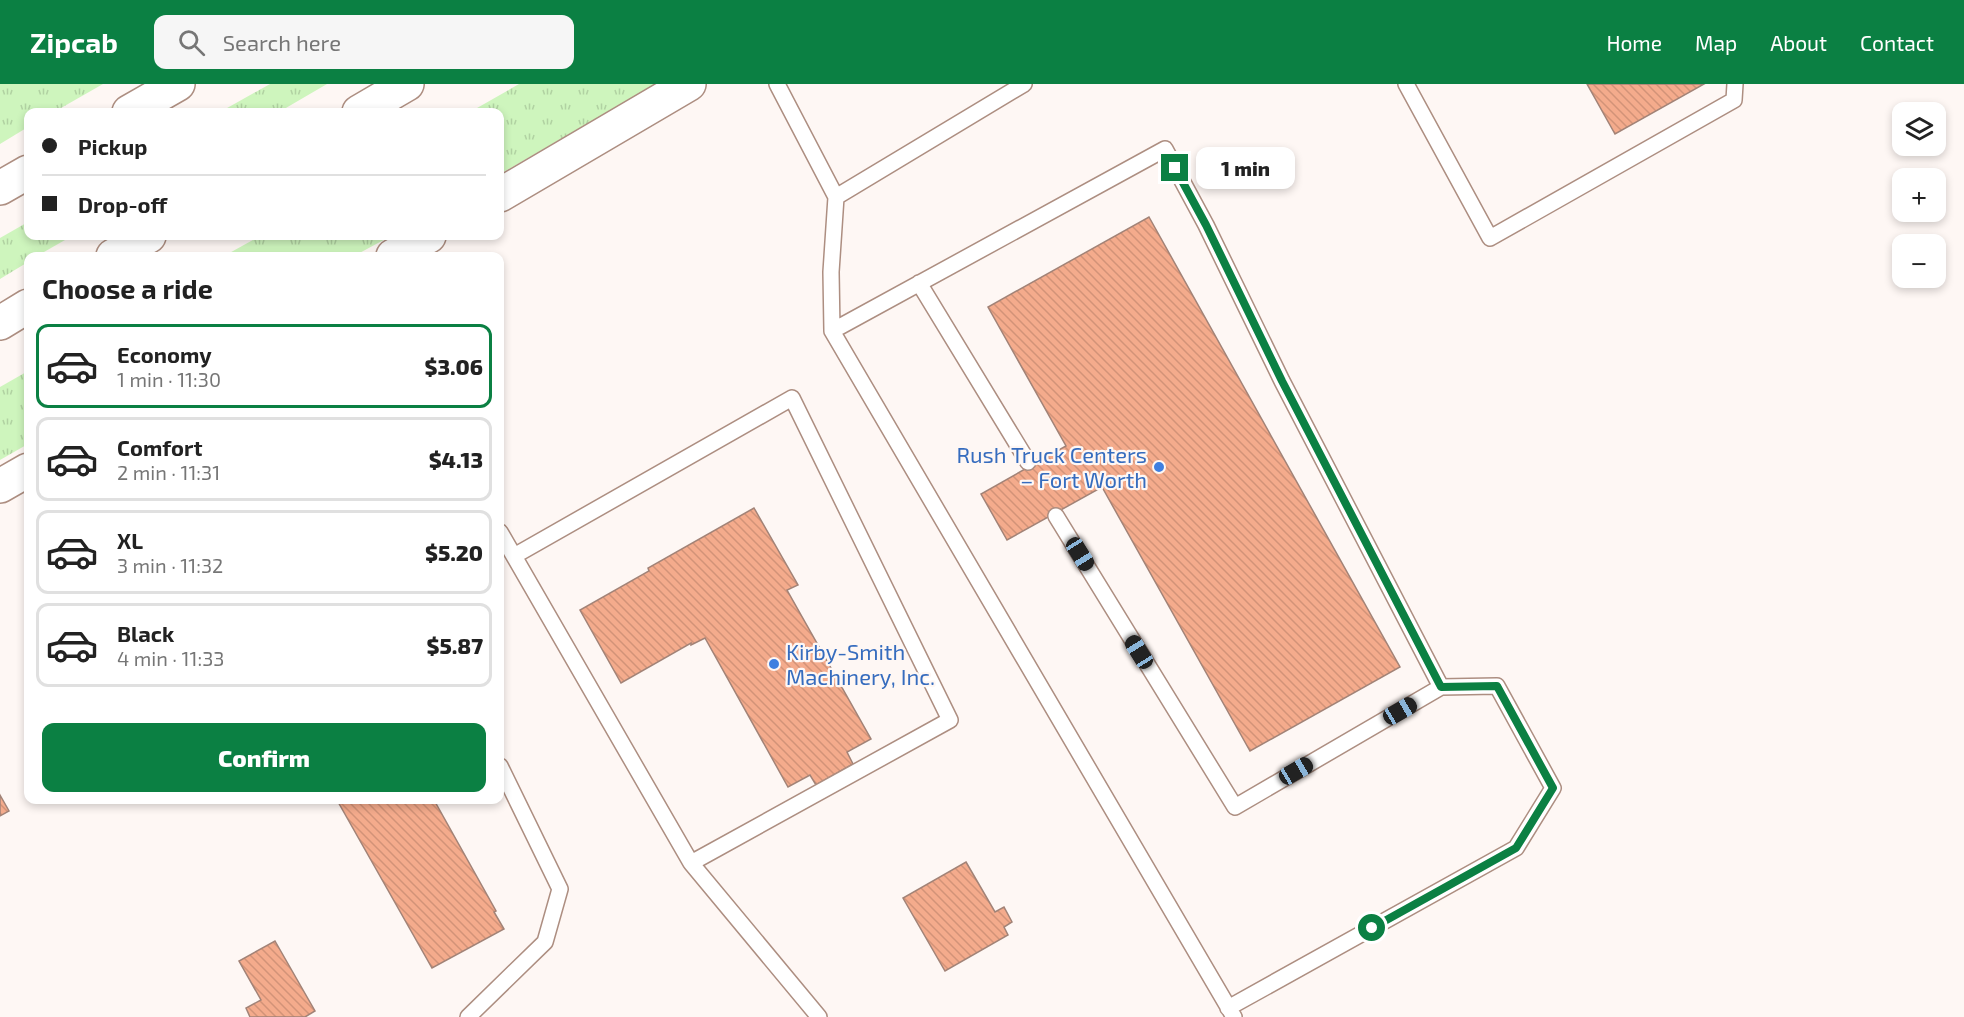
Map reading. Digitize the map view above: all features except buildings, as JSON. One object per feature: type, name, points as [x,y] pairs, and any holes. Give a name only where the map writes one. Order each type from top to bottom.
[{"type":"main road","points":[[136,108],[178,84]]},
{"type":"main road","points":[[366,108],[407,84]]},
{"type":"main road","points":[[504,193],[689,84]]},
{"type":"main road","points":[[0,188],[24,174]]},
{"type":"main road","points":[[120,252],[142,240]]},
{"type":"main road","points":[[400,252],[422,240]]},
{"type":"main road","points":[[0,323],[24,308]]},
{"type":"main road","points":[[0,486],[24,472]]},
{"type":"lane","points":[[777,84],[836,197],[831,272],[832,331],[1231,1012],[1516,848],[1553,788],[1497,686],[1441,687],[1235,807],[1056,516]]},
{"type":"lane","points":[[836,197],[1024,84]]},
{"type":"lane","points":[[1406,84],[1490,238],[1734,100],[1735,84]]},
{"type":"lane","points":[[832,331],[1165,149],[1441,687]]},
{"type":"lane","points":[[919,283],[1028,462]]},
{"type":"lane","points":[[514,556],[792,398],[950,720],[691,863]]},
{"type":"lane","points":[[504,539],[691,863],[819,1017]]},
{"type":"lane","points":[[468,1017],[545,942],[560,889],[504,774]]},
{"type":"green space","points":[[0,84],[103,84],[61,108],[24,108],[24,129],[0,144]]},
{"type":"green space","points":[[270,84],[327,84],[286,108],[227,108]]},
{"type":"green space","points":[[519,84],[656,84],[504,172],[504,108],[477,108]]},
{"type":"green space","points":[[24,224],[24,240],[65,240],[44,252],[24,252],[24,264],[0,279],[0,238]]},
{"type":"green space","points":[[253,240],[384,240],[361,252],[231,252]]},
{"type":"green space","points":[[24,373],[24,446],[0,460],[0,387]]},
{"type":"place","name":"Rush Truck Centers – Fort Worth","points":[[1159,467]]},
{"type":"place","name":"Kirby-Smith Machinery, Inc.","points":[[774,664]]},
{"type":"route","points":[[1175,168],[1206,225],[1282,381],[1441,687],[1497,686],[1553,788],[1516,848],[1372,928]]}]
